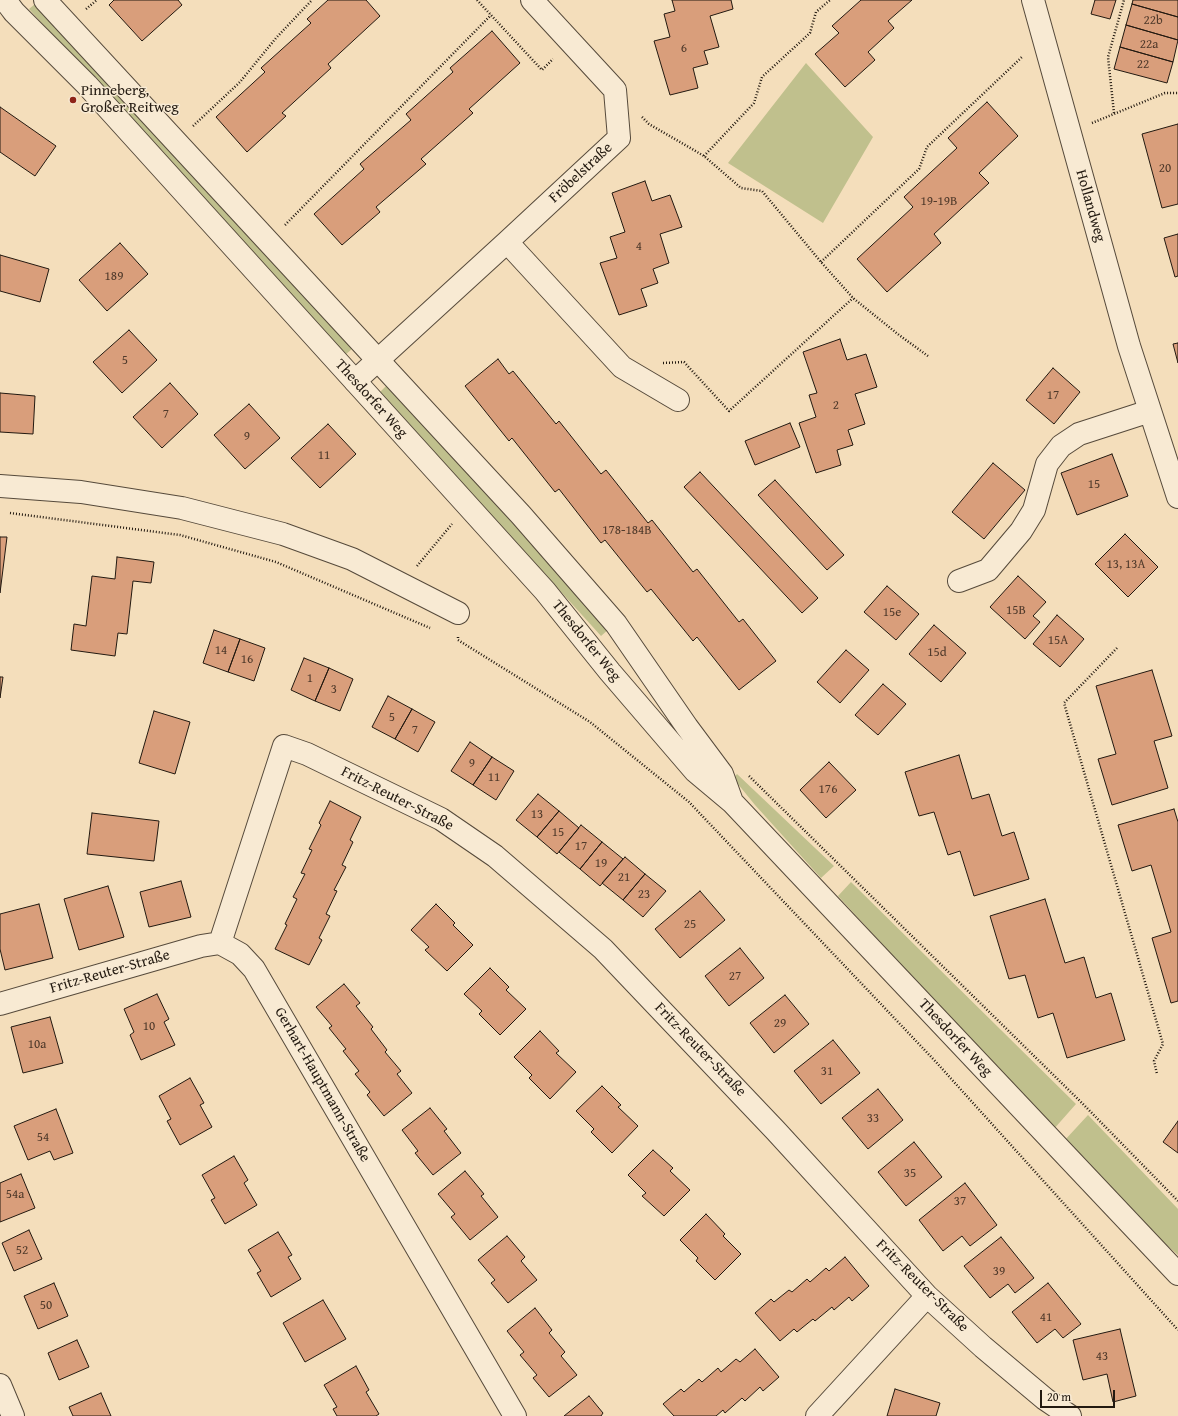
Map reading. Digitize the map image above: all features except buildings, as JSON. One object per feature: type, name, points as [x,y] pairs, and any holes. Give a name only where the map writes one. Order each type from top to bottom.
[{"type":"street","name":"Thesdorfer Weg","points":[[5,0],[14,12],[87,85],[545,591],[610,672],[695,771],[732,802],[1178,1274]]},
{"type":"street","name":"Thesdorfer Weg","points":[[45,0],[521,515],[616,624],[687,727],[722,774],[732,802]]},
{"type":"street","points":[[532,0],[615,90]]},
{"type":"street","name":"Hollandweg","points":[[1034,0],[1129,346],[1178,497]]},
{"type":"street","name":"Fröbelstraße","points":[[355,380],[507,242],[618,138],[615,90]]},
{"type":"street","points":[[507,242],[622,367],[678,400]]},
{"type":"street","points":[[959,581],[988,570],[1021,531],[1034,510],[1047,464],[1060,446],[1079,434],[1150,411]]},
{"type":"street","points":[[0,486],[81,492],[182,508],[283,534],[352,559],[458,613]]},
{"type":"street","name":"Fritz-Reuter-Straße","points":[[0,1004],[200,946],[220,943],[284,746],[307,754],[441,819],[495,856],[603,949],[776,1131],[927,1296],[983,1347],[1044,1399],[1070,1416]]},
{"type":"street","name":"Gerhart-Hauptmann-Straße","points":[[220,943],[240,954],[254,969],[515,1416]]},
{"type":"street","points":[[817,1416],[927,1296]]},
{"type":"street","points":[[0,1385],[12,1416]]},
{"type":"path","points":[[82,14],[97,0]]},
{"type":"path","points":[[191,128],[240,82],[276,38],[312,0]]},
{"type":"path","points":[[477,0],[542,70],[572,42]]},
{"type":"path","points":[[704,156],[754,103],[762,77],[810,33],[816,12],[830,0]]},
{"type":"path","points":[[1114,113],[1108,57],[1124,0]]},
{"type":"path","points":[[268,240],[491,15]]},
{"type":"path","points":[[821,262],[919,169],[928,147],[1027,52],[1047,46]]},
{"type":"path","points":[[615,90],[649,124],[704,156],[741,188],[762,191],[853,298],[928,356]]},
{"type":"path","points":[[1070,133],[1114,113],[1165,93],[1178,93]]},
{"type":"path","points":[[661,364],[684,362],[729,411],[853,298]]},
{"type":"path","points":[[8,512],[180,535],[276,562],[436,630]]},
{"type":"path","points":[[402,585],[456,519]]},
{"type":"path","points":[[458,613],[458,640]]},
{"type":"path","points":[[451,637],[590,722],[689,802],[936,1062],[1178,1330]]},
{"type":"path","points":[[1117,648],[1064,703],[1163,1044],[1154,1061],[1157,1074]]},
{"type":"path","points":[[745,771],[1084,1105],[1178,1201]]},
{"type":"green space","points":[[35,4],[352,349],[345,355],[29,9]]},
{"type":"green space","points":[[806,63],[873,137],[823,223],[728,163]]},
{"type":"green space","points":[[387,385],[609,629],[601,636],[380,392]]},
{"type":"green space","points":[[737,774],[834,866],[821,878],[755,805],[733,778]]},
{"type":"green space","points":[[851,882],[1076,1104],[1053,1130],[838,896]]},
{"type":"green space","points":[[1088,1115],[1178,1209],[1178,1255],[1144,1225],[1064,1141]]},
{"type":"place","name":"Pinneberg, Großer Reitweg","points":[[73,100]]}]
